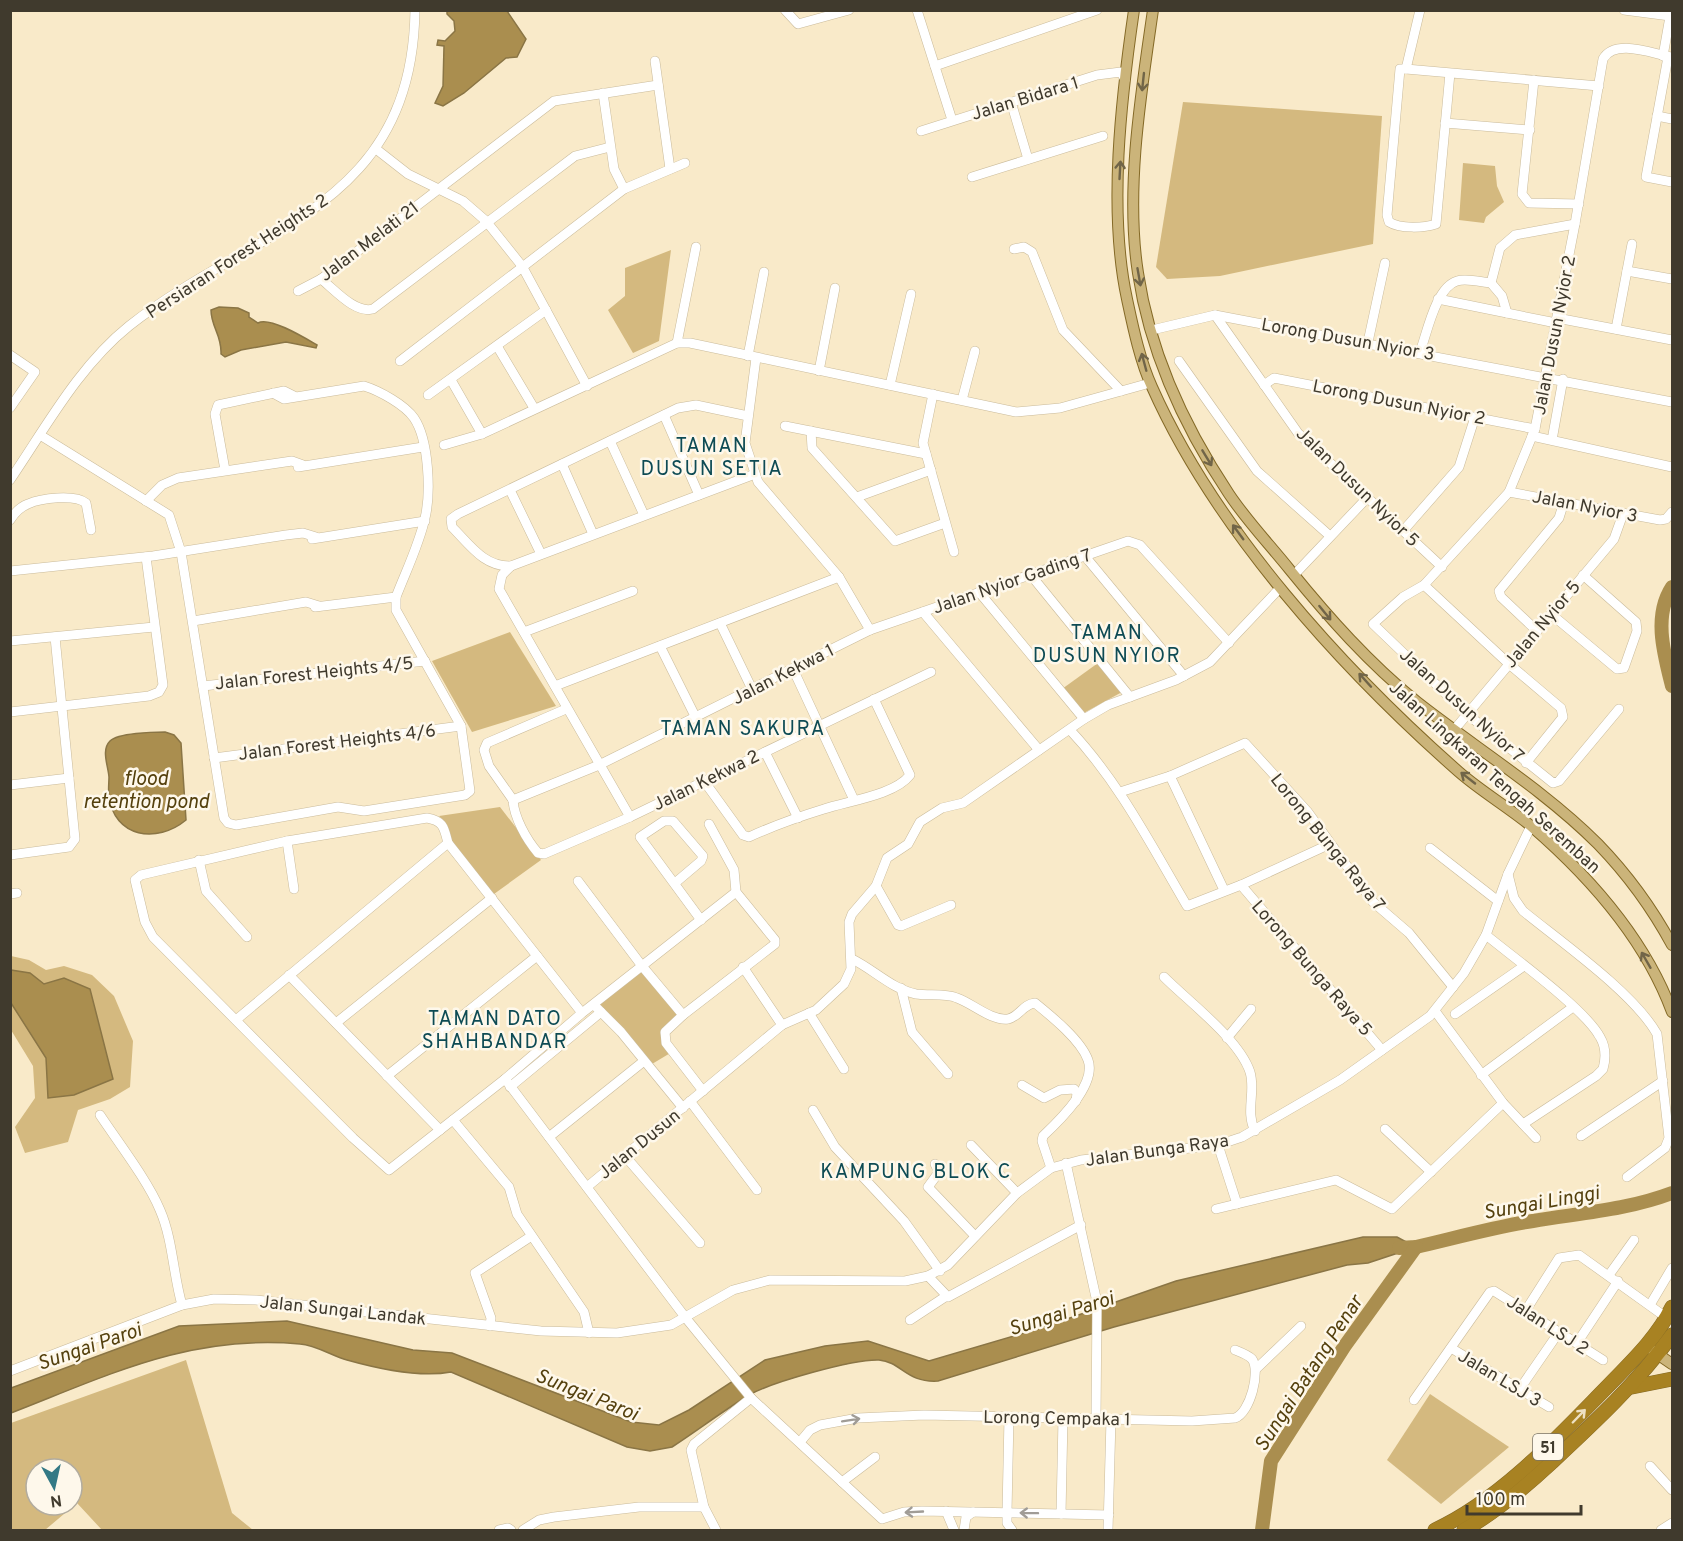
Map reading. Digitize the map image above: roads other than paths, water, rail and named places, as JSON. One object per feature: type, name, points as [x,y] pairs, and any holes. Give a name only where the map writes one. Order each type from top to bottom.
[{"type":"highway","name":"51","points":[[1435,1530],[1481,1503],[1552,1443],[1646,1346],[1671,1316]]},
{"type":"highway","name":"51","points":[[1464,1530],[1476,1526],[1537,1476],[1632,1387],[1672,1335]]},
{"type":"highway","points":[[1632,1387],[1672,1379]]},
{"type":"main road","name":"Jalan Lingkaran Tengah Seremban","points":[[1134,10],[1125,80],[1117,211],[1127,298],[1150,383],[1179,442],[1219,505],[1280,588],[1395,714],[1461,773],[1531,826],[1598,890],[1648,962],[1672,1012]]},
{"type":"main road","name":"Jalan Lingkaran Tengah Seremban","points":[[1154,10],[1150,24],[1136,161],[1134,230],[1138,274],[1162,368],[1188,427],[1230,496],[1344,636],[1415,700],[1544,798],[1597,843],[1633,884],[1672,945]]},
{"type":"main road","points":[[1646,1346],[1672,1364]]},
{"type":"street","name":"Persiaran Forest Heights 2","points":[[10,480],[83,374],[129,326],[171,297],[294,224],[324,203],[360,170],[376,149],[395,109],[411,59],[415,10]]},
{"type":"street","points":[[785,10],[798,24],[849,10]]},
{"type":"street","points":[[917,10],[952,120]]},
{"type":"street","points":[[935,66],[1098,10]]},
{"type":"street","points":[[1420,10],[1403,69],[1387,215],[1389,222],[1394,225],[1428,227],[1436,224],[1450,73]]},
{"type":"street","points":[[1624,10],[1671,13],[1668,56],[1646,177],[1672,182]]},
{"type":"street","name":"Jalan Dusun Nyior 2","points":[[1372,624],[1403,597],[1424,585],[1509,492],[1534,432],[1579,204],[1603,59],[1608,51],[1626,48],[1668,56]]},
{"type":"street","points":[[655,61],[670,169]]},
{"type":"street","points":[[1403,69],[1599,86]]},
{"type":"street","name":"Jalan Bidara 1","points":[[921,131],[1110,73],[1121,72],[1125,80]]},
{"type":"street","points":[[1534,80],[1522,194],[1529,203],[1579,204]]},
{"type":"street","name":"Jalan Melati 21","points":[[298,291],[321,279],[554,101],[658,85]]},
{"type":"street","points":[[603,93],[614,169],[624,189]]},
{"type":"street","points":[[1011,102],[1028,159]]},
{"type":"street","points":[[1657,116],[1672,119]]},
{"type":"street","points":[[1445,123],[1530,130]]},
{"type":"street","points":[[972,177],[1103,135]]},
{"type":"street","points":[[321,279],[355,306],[368,310],[373,309],[486,221],[575,156],[610,147]]},
{"type":"street","points":[[376,149],[408,174],[463,201],[486,221],[522,266],[587,386]]},
{"type":"street","points":[[400,361],[624,189],[685,163]]},
{"type":"street","points":[[1491,283],[1500,248],[1515,235],[1575,224]]},
{"type":"street","points":[[1616,329],[1632,243]]},
{"type":"street","points":[[1014,249],[1024,247],[1032,252],[1063,330],[1121,391]]},
{"type":"street","points":[[677,343],[696,248]]},
{"type":"street","points":[[1368,342],[1385,263]]},
{"type":"street","points":[[1627,271],[1672,279]]},
{"type":"street","points":[[764,272],[752,357],[745,443],[758,482],[839,577],[870,630]]},
{"type":"street","points":[[1420,352],[1438,299],[1449,285],[1458,280],[1491,283],[1502,296],[1507,313]]},
{"type":"street","points":[[819,371],[835,288]]},
{"type":"street","points":[[890,385],[911,294]]},
{"type":"street","points":[[1438,299],[1507,313],[1616,329],[1672,340]]},
{"type":"street","points":[[428,394],[451,380],[546,310]]},
{"type":"street","name":"Lorong Dusun Nyior 3","points":[[1152,330],[1215,315],[1563,379],[1672,402]]},
{"type":"street","name":"Jalan Dusun Nyior 5","points":[[1215,315],[1298,433],[1442,567]]},
{"type":"street","points":[[444,445],[482,434],[677,343],[690,343],[1016,412],[1060,408],[1150,383]]},
{"type":"street","points":[[497,346],[534,408]]},
{"type":"street","points":[[962,400],[975,351]]},
{"type":"street","points":[[10,355],[35,372],[10,408]]},
{"type":"street","points":[[1179,361],[1257,471],[1330,536]]},
{"type":"street","name":"Lorong Dusun Nyior 2","points":[[1264,385],[1274,378],[1475,417],[1534,432],[1552,440],[1672,466]]},
{"type":"street","points":[[1552,440],[1563,379]]},
{"type":"street","points":[[451,380],[482,434]]},
{"type":"street","points":[[40,435],[169,515],[181,552],[224,818],[228,823],[236,825],[338,807],[364,811],[465,795],[470,791],[461,726],[396,610],[396,597],[425,521],[429,486],[419,429],[411,414],[375,390],[364,386],[284,399],[273,393],[218,405],[215,414],[225,470]]},
{"type":"street","points":[[933,394],[923,443],[954,552]]},
{"type":"street","points":[[748,417],[696,405],[678,408],[451,519],[452,527],[486,562],[498,567],[511,566],[755,474]]},
{"type":"street","points":[[664,415],[699,495]]},
{"type":"street","points":[[1403,531],[1459,467],[1475,417]]},
{"type":"street","points":[[785,426],[926,454]]},
{"type":"street","points":[[811,431],[812,448],[895,541],[945,523]]},
{"type":"street","points":[[610,441],[644,515]]},
{"type":"street","points":[[146,501],[162,485],[178,478],[295,461],[303,465],[423,447]]},
{"type":"street","points":[[562,464],[593,534]]},
{"type":"street","points":[[857,497],[931,470]]},
{"type":"street","points":[[510,490],[541,554]]},
{"type":"street","name":"Jalan Nyior 3","points":[[1509,492],[1660,520],[1666,519],[1672,512]]},
{"type":"street","points":[[10,520],[17,510],[31,502],[76,498],[86,503],[91,530]]},
{"type":"street","points":[[1294,575],[1366,498]]},
{"type":"street","points":[[1537,631],[1501,597],[1499,591],[1558,518],[1564,502]]},
{"type":"street","name":"Jalan Nyior 5","points":[[1454,729],[1614,539],[1623,514]]},
{"type":"street","points":[[10,571],[149,557],[294,534],[309,540],[316,537],[425,521]]},
{"type":"street","name":"Jalan Nyior Gading 7","points":[[889,624],[1128,541],[1135,542],[1229,643]]},
{"type":"street","points":[[1084,555],[1184,676]]},
{"type":"street","points":[[10,712],[149,696],[159,692],[163,685],[154,627],[149,557]]},
{"type":"street","points":[[511,566],[498,582],[499,590],[630,817]]},
{"type":"street","points":[[1030,574],[1130,697]]},
{"type":"street","points":[[1551,614],[1617,669],[1626,665],[1637,631],[1636,622],[1583,575]]},
{"type":"street","points":[[555,686],[839,577]]},
{"type":"street","points":[[1424,585],[1509,664],[1561,708],[1563,717],[1526,763]]},
{"type":"street","points":[[1051,1168],[1042,1141],[1043,1136],[1076,1103],[1090,1069],[1089,1061],[1059,1022],[1035,1003],[1026,1005],[1014,1017],[1007,1019],[994,1016],[956,997],[915,994],[901,988],[852,959],[849,922],[852,914],[876,886],[887,858],[908,844],[920,822],[942,808],[963,802],[1070,730],[1084,718],[1184,676],[1210,662],[1280,588]]},
{"type":"street","points":[[524,632],[633,591]]},
{"type":"street","points":[[979,592],[1084,718]]},
{"type":"street","points":[[193,621],[301,604],[310,608],[396,597]]},
{"type":"street","points":[[923,612],[1039,750]]},
{"type":"street","points":[[720,623],[752,689]]},
{"type":"street","name":"Jalan Kekwa 1","points":[[513,800],[599,765],[870,630],[889,624]]},
{"type":"street","name":"Jalan Dusun Nyior 7","points":[[1372,624],[1467,714],[1554,783],[1559,781],[1619,709]]},
{"type":"street","points":[[10,642],[154,627]]},
{"type":"street","points":[[10,855],[69,847],[75,839],[55,637]]},
{"type":"street","points":[[660,646],[696,717]]},
{"type":"street","name":"Jalan Forest Heights 4/5","points":[[203,686],[425,661]]},
{"type":"street","points":[[793,669],[854,800]]},
{"type":"street","name":"Jalan Kekwa 2","points":[[513,800],[514,811],[532,847],[538,853],[544,854],[630,817],[931,672]]},
{"type":"street","points":[[704,781],[743,835],[749,837],[798,818],[894,788],[905,782],[910,775],[874,699]]},
{"type":"street","points":[[513,800],[489,766],[484,750],[486,743],[566,709]]},
{"type":"street","name":"Jalan Forest Heights 4/6","points":[[214,758],[461,726]]},
{"type":"street","points":[[1070,730],[1093,754],[1120,792],[1187,906],[1241,885],[1330,844]]},
{"type":"street","name":"Lorong Bunga Raya 7","points":[[1120,792],[1170,776],[1245,743],[1307,811],[1373,902],[1409,933],[1453,987]]},
{"type":"street","points":[[765,752],[798,818]]},
{"type":"street","points":[[1170,776],[1224,890]]},
{"type":"street","points":[[10,784],[69,778]]},
{"type":"street","points":[[582,1013],[448,843],[443,824],[427,818],[287,841],[141,874],[135,880],[145,922],[153,937],[386,1169],[393,1169],[453,1120],[508,1083],[597,1008],[642,966],[736,892]]},
{"type":"street","points":[[675,883],[701,861],[703,856],[673,821],[664,821],[640,837],[701,920]]},
{"type":"street","points":[[704,1090],[664,1038],[665,1032],[743,967],[775,944],[775,937],[736,892],[734,870],[709,824]]},
{"type":"street","name":"Jalan Bunga Raya","points":[[685,1317],[733,1290],[770,1280],[905,1281],[928,1276],[940,1271],[1017,1193],[1051,1168],[1066,1163],[1218,1145],[1255,1131],[1340,1080],[1435,1011],[1486,935],[1508,874],[1531,826]]},
{"type":"street","points":[[287,841],[294,890]]},
{"type":"street","points":[[236,1020],[448,843]]},
{"type":"street","points":[[1430,848],[1498,901]]},
{"type":"street","points":[[199,860],[206,891],[247,937]]},
{"type":"street","points":[[1508,874],[1514,898],[1523,911],[1648,1019],[1657,1034],[1669,1138],[1665,1148],[1627,1177]]},
{"type":"street","points":[[578,881],[642,966],[683,1015]]},
{"type":"street","name":"Lorong Bunga Raya 5","points":[[1241,885],[1382,1050]]},
{"type":"street","points":[[876,886],[898,925],[901,926],[951,905]]},
{"type":"street","points":[[336,1023],[492,898]]},
{"type":"street","points":[[1486,935],[1573,1007],[1599,1035],[1605,1053],[1603,1069],[1523,1124]]},
{"type":"street","points":[[387,1076],[537,956]]},
{"type":"street","name":"Jalan Dusun","points":[[587,1186],[782,1025],[809,1013],[844,984],[851,969],[852,959]]},
{"type":"street","points":[[1455,1014],[1524,966]]},
{"type":"street","points":[[743,967],[782,1025]]},
{"type":"street","points":[[289,975],[440,1130]]},
{"type":"street","points":[[1164,977],[1227,1038],[1245,1059],[1251,1075],[1248,1112],[1255,1131]]},
{"type":"street","points":[[901,988],[912,1032],[948,1074]]},
{"type":"street","points":[[1481,1075],[1573,1007]]},
{"type":"street","points":[[508,1083],[582,1013],[597,1008]]},
{"type":"street","points":[[597,1008],[687,1105],[757,1190]]},
{"type":"street","points":[[1227,1038],[1251,1009]]},
{"type":"street","points":[[1435,1011],[1503,1103],[1536,1138]]},
{"type":"street","points":[[809,1013],[844,1069]]},
{"type":"street","points":[[549,1137],[644,1061]]},
{"type":"street","points":[[1581,1136],[1663,1081]]},
{"type":"street","points":[[508,1083],[685,1317],[749,1396],[882,1519],[904,1512],[946,1511],[1109,1515]]},
{"type":"street","points":[[1022,1085],[1044,1098],[1060,1090],[1074,1089],[1077,1093],[1076,1103]]},
{"type":"street","points":[[1216,1209],[1336,1180],[1392,1209],[1503,1103]]},
{"type":"street","points":[[813,1110],[835,1147],[904,1221],[940,1271]]},
{"type":"street","points":[[100,1115],[159,1208],[173,1257],[175,1282],[182,1305]]},
{"type":"street","points":[[453,1120],[509,1187],[517,1214],[530,1237],[584,1312],[589,1333]]},
{"type":"street","points":[[1385,1129],[1431,1172]]},
{"type":"street","points":[[971,1145],[1017,1193]]},
{"type":"street","points":[[1218,1145],[1237,1204]]},
{"type":"street","points":[[625,1156],[700,1243]]},
{"type":"street","points":[[1066,1163],[1097,1302],[1096,1419]]},
{"type":"street","points":[[935,1164],[939,1172],[928,1187],[975,1236]]},
{"type":"street","points":[[910,1320],[945,1297],[1081,1225]]},
{"type":"street","points":[[490,1326],[491,1318],[475,1273],[530,1237]]},
{"type":"street","points":[[1609,1275],[1634,1240]]},
{"type":"street","points":[[1526,1310],[1560,1258],[1566,1255],[1579,1255],[1650,1305],[1671,1316]]},
{"type":"street","points":[[1650,1305],[1672,1268]]},
{"type":"street","points":[[928,1276],[945,1297]]},
{"type":"street","points":[[1577,1343],[1618,1281]]},
{"type":"street","name":"Jalan LSJ 2","points":[[1451,1348],[1486,1295],[1494,1291],[1603,1360]]},
{"type":"street","name":"Jalan Sungai Landak","points":[[10,1371],[182,1305],[214,1299],[256,1300],[490,1326],[589,1333],[658,1328],[685,1317]]},
{"type":"street","points":[[1235,1350],[1251,1358],[1256,1369],[1301,1326]]},
{"type":"street","points":[[1519,1390],[1559,1332]]},
{"type":"street","points":[[1414,1400],[1451,1348]]},
{"type":"street","name":"Jalan LSJ 3","points":[[1451,1348],[1549,1407]]},
{"type":"street","name":"Lorong Cempaka 1","points":[[800,1442],[810,1430],[820,1425],[858,1418],[924,1415],[1192,1420],[1240,1416],[1249,1406],[1256,1369]]},
{"type":"street","points":[[717,1530],[704,1507],[691,1450],[694,1444],[749,1396]]},
{"type":"street","points":[[1009,1417],[1007,1523],[1012,1530]]},
{"type":"street","points":[[1061,1514],[1063,1418]]},
{"type":"street","points":[[1108,1530],[1111,1419]]},
{"type":"street","points":[[842,1482],[875,1458]]},
{"type":"street","points":[[1650,1466],[1672,1490]]},
{"type":"street","points":[[523,1530],[539,1520],[554,1516],[639,1507],[704,1507]]},
{"type":"street","points":[[946,1511],[954,1530]]},
{"type":"street","points":[[964,1530],[966,1517],[973,1512]]},
{"type":"street","points":[[499,1530],[511,1530]]},
{"type":"water","points":[[447,11],[507,11],[526,39],[517,57],[506,58],[464,93],[443,106],[435,103],[443,86],[444,46],[437,45],[438,40],[445,41],[455,31],[454,21]]},
{"type":"water","points":[[219,307],[238,308],[249,313],[249,317],[258,323],[270,322],[287,329],[317,345],[316,348],[286,342],[241,350],[225,357],[221,354],[220,342],[211,316],[211,310]]},
{"type":"water","name":"flood retention pond","points":[[165,732],[174,735],[181,743],[186,820],[175,828],[162,832],[138,833],[119,821],[113,810],[109,793],[107,745],[120,736]]},
{"type":"water","points":[[11,970],[30,973],[44,984],[64,978],[90,989],[113,1079],[74,1095],[48,1098],[46,1058],[11,1003]]},
{"type":"water","points":[[1363,1237],[1397,1237],[1416,1247],[1368,1263],[1347,1265],[1114,1327],[938,1381],[919,1379],[893,1364],[879,1360],[851,1363],[813,1372],[749,1395],[672,1447],[650,1451],[627,1447],[451,1372],[426,1374],[386,1369],[347,1360],[312,1346],[300,1344],[222,1345],[186,1351],[117,1372],[11,1413],[11,1388],[179,1326],[287,1321],[413,1350],[452,1353],[631,1422],[659,1425],[689,1410],[765,1360],[825,1346],[868,1341],[929,1361],[1044,1327],[1176,1281]]},
{"type":"waterway","name":"Sungai Linggi","points":[[1672,587],[1666,598],[1662,623],[1663,648],[1672,686]]},
{"type":"waterway","name":"Sungai Linggi","points":[[1399,1248],[1416,1247],[1518,1223],[1621,1207],[1672,1193]]},
{"type":"waterway","name":"Sungai Batang Penar","points":[[1262,1530],[1271,1461],[1344,1347],[1416,1247]]},
{"type":"district","name":"TAMAN DUSUN SETIA","points":[[712,456]]},
{"type":"district","name":"TAMAN DUSUN NYIOR","points":[[1107,644]]},
{"type":"district","name":"TAMAN SAKURA","points":[[743,728]]},
{"type":"district","name":"TAMAN DATO SHAHBANDAR","points":[[495,1030]]},
{"type":"district","name":"KAMPUNG BLOK C","points":[[916,1171]]},
{"type":"water label","name":"Sungai Paroi","points":[[1061,1313]]},
{"type":"water label","name":"Sungai Paroi","points":[[89,1346]]},
{"type":"water label","name":"Sungai Paroi","points":[[587,1394]]}]
